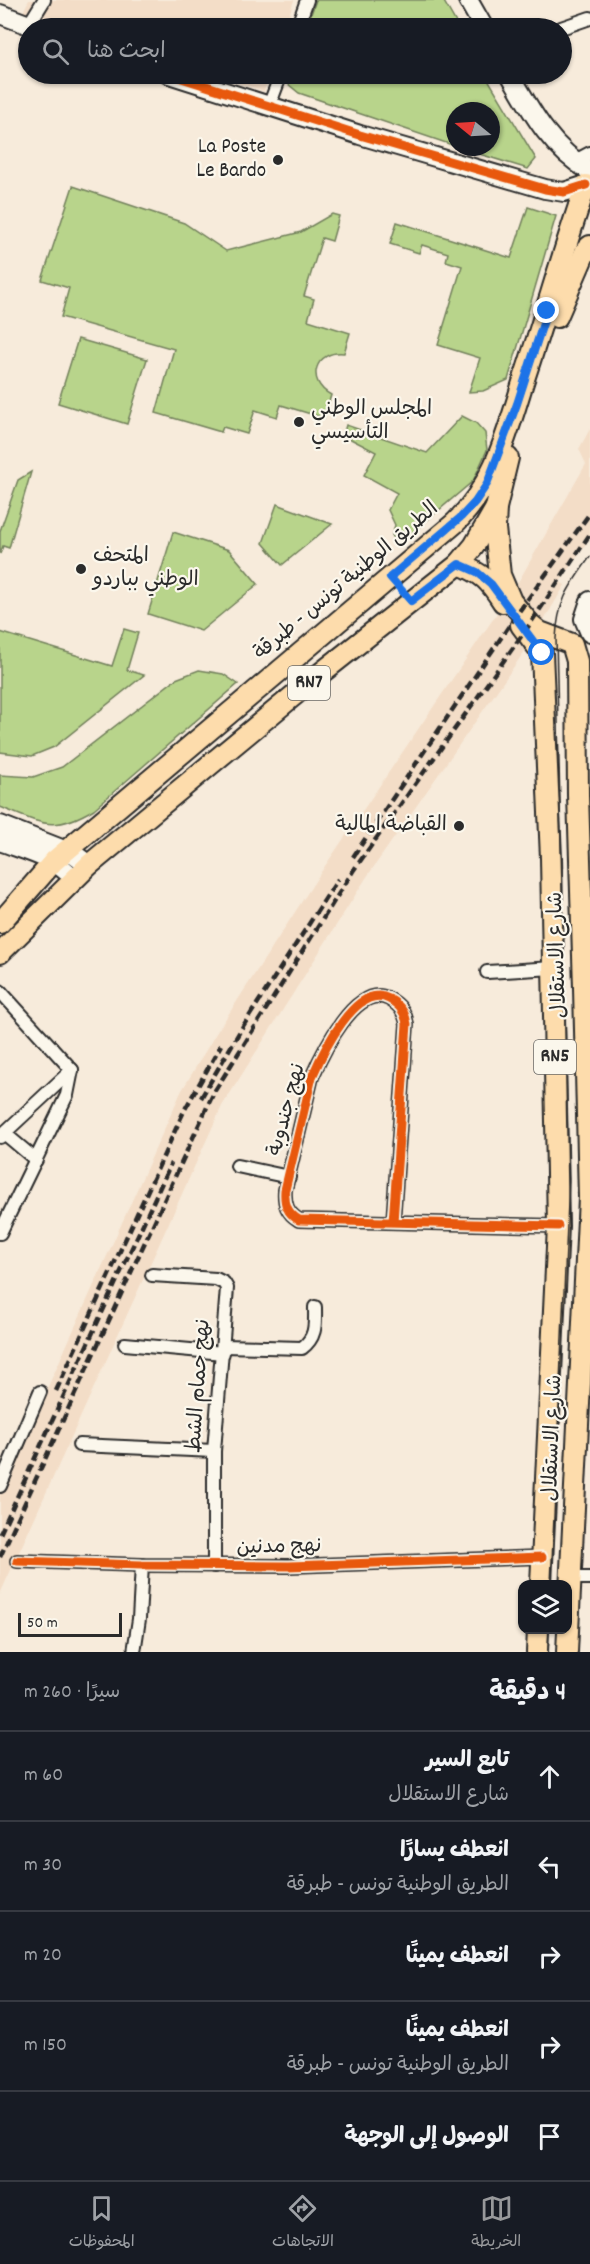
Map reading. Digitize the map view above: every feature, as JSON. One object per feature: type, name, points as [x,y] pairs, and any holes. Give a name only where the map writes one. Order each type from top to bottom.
[{"type":"main road","points":[[586,169],[586,204],[590,213]]},
{"type":"main road","name":"الطريق الوطنية تونس - طبرقة","points":[[0,923],[61,856],[461,517],[475,502],[491,475],[517,404],[586,169]]},
{"type":"main road","name":"RN7","points":[[0,952],[73,878],[316,677],[459,564],[474,546],[496,508],[510,451],[560,308],[585,250],[590,246]]},
{"type":"main road","name":"شارع الاستقلال","points":[[496,508],[495,528],[500,575],[511,601],[530,624],[540,632],[572,644],[577,661],[588,1198],[581,1578],[567,1652]]},
{"type":"main road","name":"شارع الاستقلال","points":[[459,564],[477,572],[491,584],[542,653],[551,858],[558,1226],[541,1580]]},
{"type":"main road","points":[[390,577],[411,601]]},
{"type":"main road","points":[[298,654],[316,677]]},
{"type":"main road","points":[[202,735],[220,758]]},
{"type":"main road","points":[[537,1652],[538,1634]]},
{"type":"street","points":[[36,18],[44,0]]},
{"type":"street","points":[[301,18],[307,0]]},
{"type":"street","points":[[468,0],[478,18]]},
{"type":"street","points":[[0,14],[18,21]]},
{"type":"street","points":[[572,24],[590,18]]},
{"type":"street","points":[[200,84],[413,151],[545,189],[564,192],[586,169],[561,150],[548,135],[516,84]]},
{"type":"street","points":[[269,106],[277,84]]},
{"type":"street","points":[[589,632],[584,620],[590,601]]},
{"type":"street","points":[[0,825],[61,856]]},
{"type":"street","points":[[0,841],[89,865]]},
{"type":"street","points":[[61,856],[62,866],[73,878]]},
{"type":"street","points":[[487,972],[553,968]]},
{"type":"street","points":[[0,991],[72,1070]]},
{"type":"street","name":"نهج جندوبة","points":[[393,1222],[407,1024],[401,1007],[385,996],[368,998],[352,1009],[318,1062],[307,1094],[288,1177],[284,1201],[291,1215],[299,1220],[558,1226]]},
{"type":"street","points":[[36,1160],[2,1135],[72,1070]]},
{"type":"street","points":[[0,1233],[67,1095],[72,1070]]},
{"type":"street","name":"نهج جندوبة","points":[[237,1166],[288,1177]]},
{"type":"street","name":"نهج حمام الشط","points":[[152,1275],[210,1278],[224,1283],[227,1291],[214,1452],[214,1566]]},
{"type":"street","points":[[125,1344],[223,1349],[302,1348],[308,1344],[314,1331],[315,1307]]},
{"type":"street","points":[[0,1483],[40,1392]]},
{"type":"street","points":[[79,1445],[214,1452]]},
{"type":"street","name":"نهج مدنين","points":[[17,1561],[289,1566],[542,1557]]},
{"type":"street","points":[[134,1652],[139,1619],[142,1565]]},
{"type":"shaded area","points":[[29,0],[294,0],[288,18],[42,18],[23,12]]},
{"type":"shaded area","points":[[242,84],[266,84],[264,91]]},
{"type":"shaded area","points":[[590,429],[590,538],[560,582],[565,585],[529,645],[366,878],[222,1106],[0,1594],[0,1493],[181,1092],[215,1035],[325,866],[517,584],[586,464],[579,449]]},
{"type":"green space","points":[[316,0],[443,0],[453,18],[310,18]]},
{"type":"green space","points":[[288,84],[491,84],[536,159],[528,169],[486,156],[500,156],[500,102],[446,102],[446,143],[299,93]]},
{"type":"green space","points":[[73,186],[184,223],[226,251],[301,232],[332,214],[339,216],[332,241],[322,238],[304,296],[314,299],[308,320],[350,333],[344,353],[326,356],[317,368],[318,382],[331,395],[324,418],[281,405],[277,417],[255,410],[247,434],[223,427],[221,432],[156,413],[174,349],[61,317],[69,288],[42,280]]},
{"type":"green space","points":[[528,207],[556,216],[508,380],[483,391],[469,392],[480,358],[438,345],[462,266],[446,261],[448,253],[422,245],[419,253],[390,244],[397,222],[511,258]]},
{"type":"green space","points":[[78,339],[147,359],[127,424],[58,403]]},
{"type":"green space","points":[[462,416],[476,423],[485,433],[487,450],[473,481],[398,545],[392,535],[395,525],[388,510],[397,493],[364,475],[376,452],[343,435],[346,425],[427,453]]},
{"type":"green space","points":[[31,472],[9,548],[3,546],[0,554],[0,531],[18,480]]},
{"type":"green space","points":[[277,504],[332,524],[282,565],[263,543]]},
{"type":"green space","points":[[173,532],[229,550],[258,584],[201,631],[148,614]]},
{"type":"green space","points":[[124,629],[138,633],[127,670],[144,675],[54,747],[32,756],[0,752],[0,632],[112,666]]},
{"type":"green space","points":[[199,670],[223,674],[238,684],[94,809],[80,817],[57,824],[26,818],[0,807],[0,775],[33,777],[62,767],[176,679]]},
{"type":"tram line","points":[[551,1580],[569,1180],[556,638],[559,614],[566,594],[590,557]]},
{"type":"tram line","points":[[548,1652],[549,1634]]},
{"type":"railway","points":[[353,857],[515,617],[590,513]]},
{"type":"railway","points":[[0,1557],[214,1092],[353,871],[530,624],[590,534]]},
{"type":"railway","points":[[201,1098],[243,1026],[338,879]]},
{"type":"railway","points":[[56,1391],[184,1111],[221,1045]]},
{"type":"railway","points":[[0,1534],[171,1163]]},
{"type":"cycle path","points":[[200,84],[360,135],[545,189],[564,192],[586,185]]},
{"type":"cycle path","points":[[393,1222],[407,1024],[403,1012],[396,1004],[389,999],[377,996],[364,1000],[342,1023],[332,1037],[312,1077],[285,1190],[285,1200],[289,1211],[299,1220],[558,1226]]},
{"type":"cycle path","points":[[17,1561],[289,1566],[542,1557]]},
{"type":"place","name":"La Poste Le Bardo","points":[[278,160]]},
{"type":"place","name":"المجلس الوطني التأسيسي","points":[[299,422]]},
{"type":"place","name":"المتحف الوطني بباردو","points":[[81,569]]},
{"type":"place","name":"القباضة المالية","points":[[459,826]]},
{"type":"route","points":[[542,653],[491,584],[477,572],[459,564],[411,601],[390,577],[455,523],[475,502],[487,484],[517,404],[547,311]]}]
